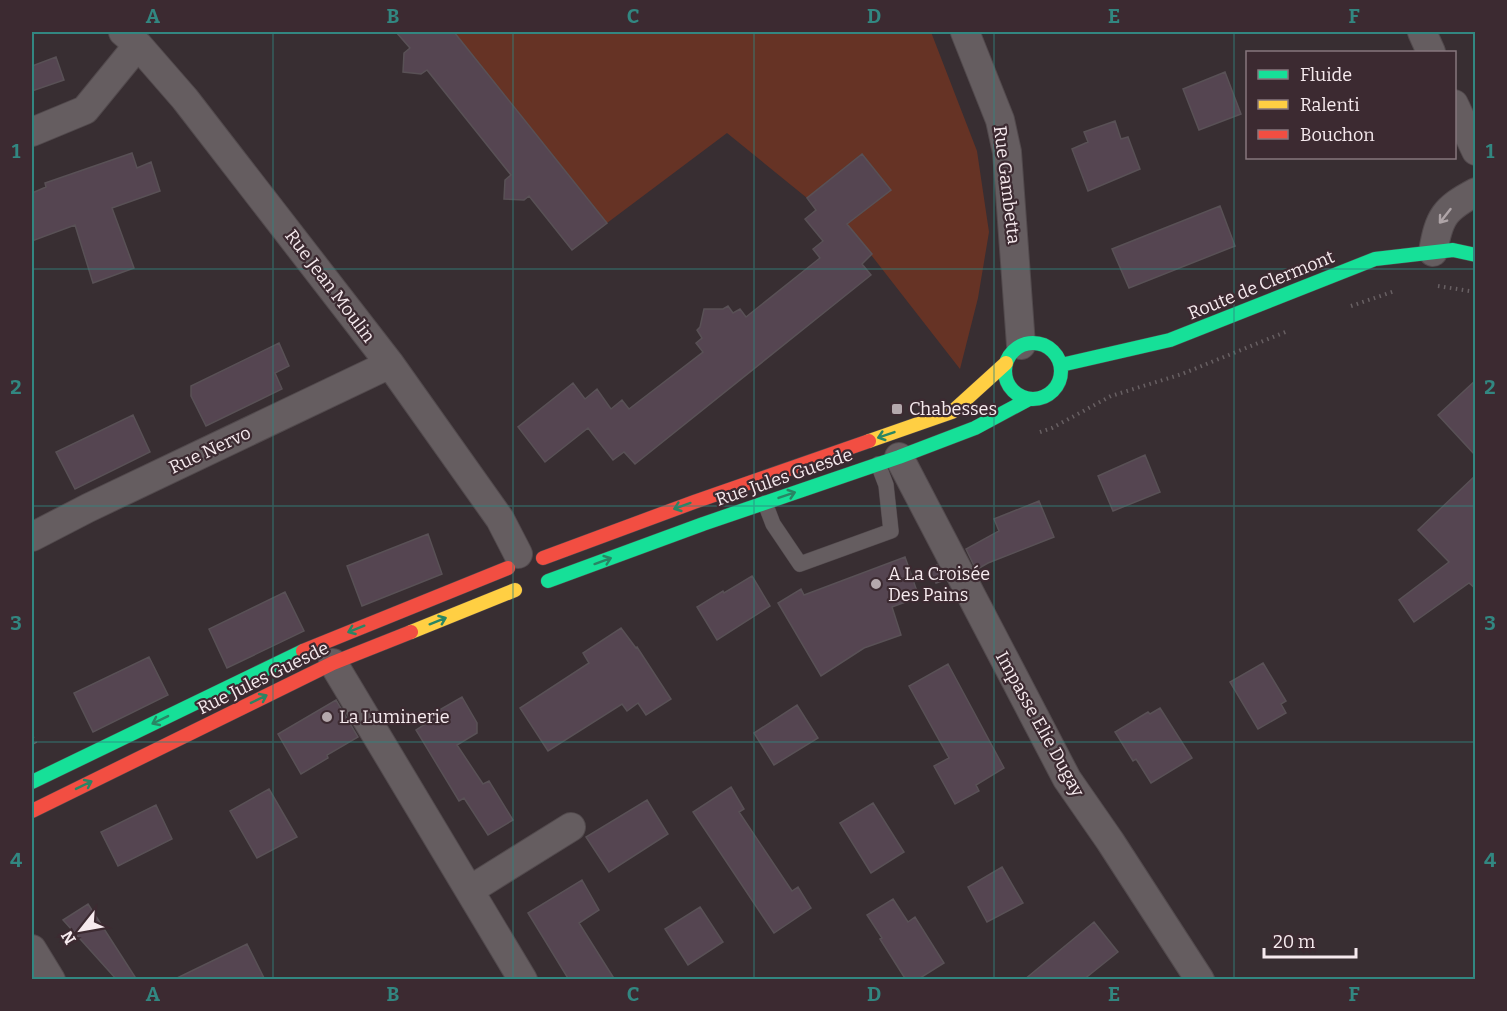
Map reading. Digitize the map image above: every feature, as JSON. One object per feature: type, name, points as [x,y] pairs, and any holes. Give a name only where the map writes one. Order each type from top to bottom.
[{"type":"main road","name":"Route de Clermont","points":[[1061,365],[1170,340],[1375,259],[1454,250],[1476,255]]},
{"type":"main road","points":[[1038,343],[1053,350],[1061,365],[1061,374],[1053,390],[1046,396],[1029,399],[1012,390],[1006,382],[1004,372],[1014,354],[1038,343]]},
{"type":"main road","name":"Rue Jules Guesde","points":[[32,782],[323,642],[523,560],[952,412],[1014,354]]},
{"type":"main road","name":"Rue Jules Guesde","points":[[32,811],[333,663],[975,428],[1029,399]]},
{"type":"main road","points":[[523,560],[549,568],[532,589],[508,580],[523,560]]},
{"type":"street","name":"Rue Gambetta","points":[[965,32],[1000,120],[1007,152],[1014,354]]},
{"type":"street","points":[[1422,32],[1431,51]]},
{"type":"street","points":[[32,132],[85,110],[131,38]]},
{"type":"street","name":"Rue Jean Moulin","points":[[131,38],[221,143],[390,364],[500,519],[523,560]]},
{"type":"street","points":[[1456,106],[1476,151]]},
{"type":"street","points":[[1433,252],[1437,226],[1447,211],[1476,192]]},
{"type":"street","name":"Rue Nervo","points":[[32,537],[390,364]]},
{"type":"street","name":"Impasse Elie Dugay","points":[[888,460],[1067,779],[1200,980]]},
{"type":"street","points":[[333,663],[523,980]]},
{"type":"street","points":[[470,890],[571,826]]},
{"type":"street","points":[[32,949],[51,980]]},
{"type":"lane","points":[[765,503],[773,524],[800,564],[891,531],[886,485],[888,460]]},
{"type":"path","points":[[1428,287],[1439,286],[1476,292]]},
{"type":"path","points":[[1346,307],[1397,290]]},
{"type":"path","points":[[1032,434],[1052,428],[1111,396],[1182,374],[1292,329]]},
{"type":"shaded area","points":[[454,32],[931,32],[977,151],[989,232],[978,298],[960,369],[847,224],[890,190],[862,154],[807,198],[727,133],[607,223]]},
{"type":"building","points":[[396,32],[454,32],[607,223],[572,250],[529,196],[524,200],[504,199],[505,180],[511,175],[427,70],[421,74],[403,72],[404,53],[410,48]]},
{"type":"building","points":[[56,57],[64,80],[32,91],[32,66]]},
{"type":"building","points":[[1225,72],[1241,114],[1199,130],[1183,89]]},
{"type":"building","points":[[1115,121],[1121,139],[1128,137],[1140,169],[1088,191],[1072,149],[1088,142],[1084,132]]},
{"type":"building","points":[[132,153],[137,168],[151,162],[160,191],[112,208],[134,268],[93,283],[75,225],[32,241],[32,193],[46,187],[45,183]]},
{"type":"building","points":[[862,154],[891,190],[847,224],[872,254],[862,264],[871,275],[635,464],[624,452],[613,460],[588,428],[545,462],[518,427],[573,383],[585,399],[597,389],[611,409],[622,400],[629,409],[703,352],[696,343],[702,338],[697,330],[700,327],[704,309],[723,309],[728,306],[733,313],[740,309],[746,317],[820,258],[813,249],[823,241],[805,219],[816,210],[807,198]]},
{"type":"building","points":[[1220,206],[1235,246],[1129,288],[1112,249]]},
{"type":"building","points":[[279,343],[289,366],[275,373],[282,389],[206,426],[191,396],[191,386]]},
{"type":"building","points":[[1476,380],[1476,456],[1438,415]]},
{"type":"building","points":[[133,415],[150,452],[75,489],[56,452]]},
{"type":"building","points":[[1145,455],[1160,492],[1113,511],[1098,476]]},
{"type":"building","points":[[1476,475],[1476,589],[1469,583],[1414,622],[1399,600],[1449,562],[1418,530]]},
{"type":"building","points":[[1039,501],[1054,537],[976,570],[966,549],[999,531],[994,519]]},
{"type":"building","points":[[428,534],[442,574],[362,606],[347,566]]},
{"type":"building","points":[[905,557],[919,597],[892,607],[901,635],[864,648],[821,676],[778,603],[801,589],[804,595]]},
{"type":"building","points":[[937,565],[945,580],[936,583],[930,569]]},
{"type":"building","points":[[752,576],[770,606],[717,640],[697,607]]},
{"type":"building","points":[[285,592],[304,631],[227,668],[209,629]]},
{"type":"building","points":[[621,628],[637,647],[671,699],[646,715],[638,703],[627,711],[622,704],[548,751],[520,708],[589,663],[583,653]]},
{"type":"building","points":[[149,657],[168,695],[93,732],[74,693]]},
{"type":"building","points":[[1263,663],[1286,701],[1281,704],[1286,713],[1258,729],[1230,682]]},
{"type":"building","points":[[948,664],[1004,768],[976,785],[979,791],[955,804],[934,766],[949,758],[909,686]]},
{"type":"building","points":[[462,697],[477,723],[477,733],[457,745],[483,784],[489,781],[513,820],[488,835],[464,798],[459,801],[416,730],[436,717],[434,713]]},
{"type":"building","points":[[336,700],[358,737],[301,774],[278,734]]},
{"type":"building","points":[[797,705],[818,738],[774,765],[754,733]]},
{"type":"building","points":[[1160,708],[1192,758],[1151,783],[1136,759],[1133,761],[1115,732],[1148,712],[1150,714]]},
{"type":"building","points":[[731,787],[744,809],[739,812],[792,891],[798,887],[811,908],[774,933],[693,812]]},
{"type":"building","points":[[269,789],[297,837],[257,858],[230,811]]},
{"type":"building","points":[[647,800],[668,834],[609,872],[586,837]]},
{"type":"building","points":[[873,803],[904,852],[871,873],[840,823]]},
{"type":"building","points":[[156,805],[172,839],[118,866],[101,832]]},
{"type":"building","points":[[1002,867],[1023,903],[987,922],[968,887]]},
{"type":"building","points":[[582,880],[599,910],[579,923],[615,980],[569,980],[528,913]]},
{"type":"building","points":[[893,899],[908,922],[915,917],[944,963],[917,980],[906,980],[867,915]]},
{"type":"building","points":[[88,904],[137,980],[117,980],[63,920]]},
{"type":"building","points":[[700,907],[723,942],[688,965],[665,929]]},
{"type":"building","points":[[1094,922],[1118,952],[1083,980],[1024,980]]},
{"type":"building","points":[[247,944],[265,980],[173,980]]},
{"type":"traffic: fast","points":[[1061,365],[1170,340],[1375,259],[1453,250],[1476,255]]},
{"type":"traffic: fast","points":[[1028,343],[1038,343],[1053,351],[1059,360],[1061,371],[1059,382],[1053,391],[1038,399],[1028,399],[1017,394],[1010,387],[1005,376],[1005,366],[1010,355],[1017,348],[1028,343]]},
{"type":"traffic: fast","points":[[548,581],[703,524],[899,457],[975,428],[1029,399]]},
{"type":"traffic: fast","points":[[32,782],[303,651]]},
{"type":"traffic: slow","points":[[869,441],[952,412],[1006,363]]},
{"type":"traffic: slow","points":[[411,632],[515,590]]},
{"type":"traffic: jam","points":[[543,558],[869,441]]},
{"type":"traffic: jam","points":[[303,651],[508,568]]},
{"type":"traffic: jam","points":[[32,811],[333,663],[411,632]]},
{"type":"place","name":"Chabesses","points":[[897,409]]},
{"type":"place","name":"A La Croisée Des Pains","points":[[876,584]]},
{"type":"place","name":"La Luminerie","points":[[327,717]]}]
